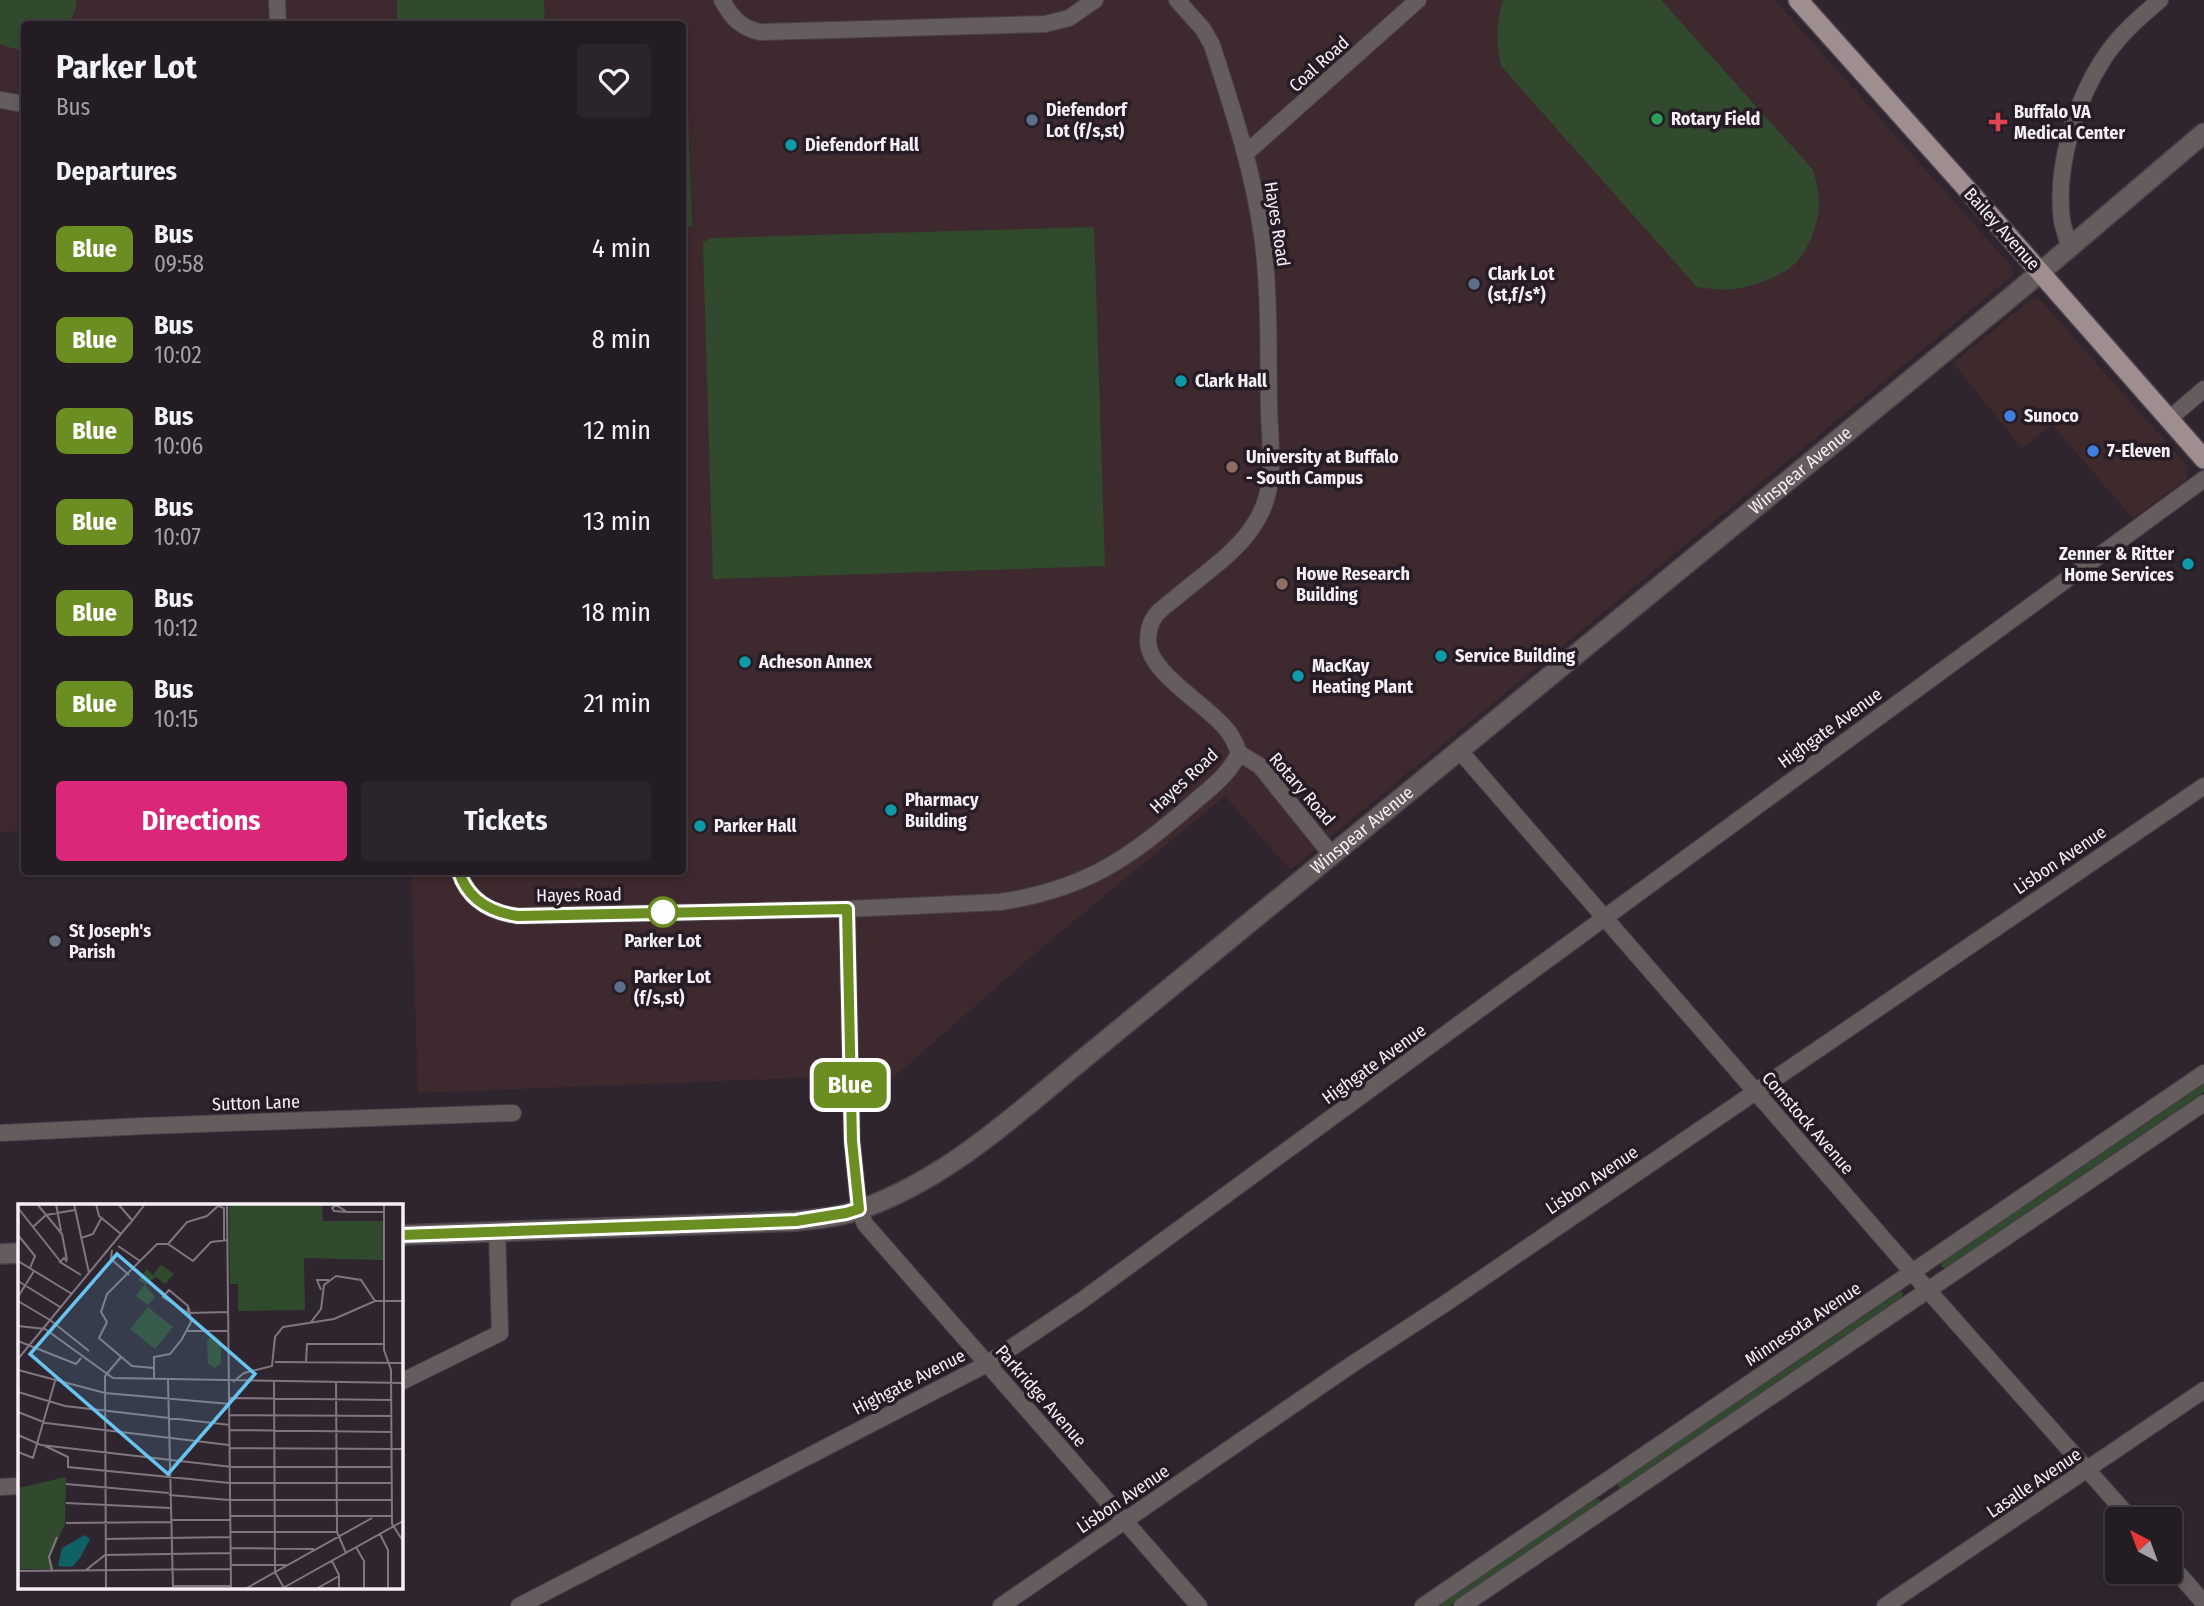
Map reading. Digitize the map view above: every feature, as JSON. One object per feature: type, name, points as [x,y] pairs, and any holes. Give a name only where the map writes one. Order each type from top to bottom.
[{"type":"main road","name":"Bailey Avenue","points":[[1798,0],[2204,459]]},
{"type":"street","points":[[277,0],[278,21]]},
{"type":"street","points":[[722,0],[741,26],[760,33],[1045,24],[1069,18],[1095,0]]},
{"type":"street","name":"Hayes Road","points":[[461,875],[467,890],[476,899],[500,913],[518,916],[847,909],[1023,899],[1075,884],[1116,864],[1225,775],[1239,753],[1235,741],[1212,713],[1168,676],[1152,658],[1147,638],[1158,612],[1244,538],[1261,514],[1269,491],[1271,473],[1265,264],[1262,233],[1245,155],[1212,45],[1203,29],[1177,0]]},
{"type":"street","name":"Coal Road","points":[[1245,155],[1418,0]]},
{"type":"street","points":[[2070,247],[2063,225],[2061,204],[2067,150],[2081,103],[2105,57],[2124,33],[2160,0]]},
{"type":"street","points":[[0,100],[21,104]]},
{"type":"street","name":"Winspear Avenue","points":[[402,1235],[796,1221],[846,1213],[878,1203],[944,1168],[975,1146],[1459,750],[2040,272],[2204,133]]},
{"type":"street","points":[[2169,419],[2204,389]]},
{"type":"street","name":"Highgate Avenue","points":[[519,1606],[987,1364],[1081,1301],[1362,1097],[2204,479]]},
{"type":"street","name":"Comstock Avenue","points":[[1459,750],[1927,1289],[2121,1507]]},
{"type":"street","name":"Rotary Road","points":[[1239,753],[1260,766],[1331,854]]},
{"type":"street","name":"Lisbon Avenue","points":[[1001,1606],[2204,786]]},
{"type":"street","points":[[847,909],[852,1141],[859,1209]]},
{"type":"street","name":"Minnesota Avenue","points":[[1423,1606],[2204,1073]]},
{"type":"street","points":[[1462,1606],[2204,1103]]},
{"type":"street","name":"Sutton Lane","points":[[0,1133],[513,1113]]},
{"type":"street","name":"Parkridge Avenue","points":[[859,1209],[866,1224],[1199,1606]]},
{"type":"street","points":[[402,1382],[500,1333],[497,1231]]},
{"type":"street","points":[[0,1254],[18,1253]]},
{"type":"street","name":"Lasalle Avenue","points":[[1885,1606],[2204,1390]]},
{"type":"street","points":[[1602,1485],[1614,1503]]},
{"type":"street","points":[[0,1487],[18,1486]]},
{"type":"street","points":[[2182,1577],[2204,1603]]},
{"type":"shaded area","name":"University at Buffalo - South Campus","points":[[0,0],[1775,0],[2012,267],[2013,275],[1290,870],[1225,796],[1040,949],[887,1083],[867,1087],[822,1077],[418,1093],[411,875],[686,875],[686,21],[21,21],[21,831],[0,832]]},
{"type":"shaded area","points":[[2039,298],[2188,467],[2187,479],[2133,518],[2052,425],[2022,448],[1953,363],[2029,301]]},
{"type":"green space","points":[[0,0],[76,0],[70,21],[21,21],[21,50],[0,44]]},
{"type":"green space","points":[[397,0],[544,0],[545,21],[397,21]]},
{"type":"green space","name":"Rotary Field","points":[[1503,0],[1661,0],[1814,171],[1819,198],[1818,217],[1808,245],[1797,261],[1780,274],[1746,287],[1724,290],[1697,287],[1501,66],[1498,33]]},
{"type":"green space","points":[[686,90],[687,90],[692,226],[686,226]]},
{"type":"green space","points":[[1094,227],[1105,566],[713,579],[703,242],[712,238]]},
{"type":"green space","points":[[2204,1084],[2204,1092],[1945,1268],[1941,1267],[1942,1262]]},
{"type":"green space","points":[[1901,1291],[1902,1297],[1622,1488],[1618,1487],[1618,1483]]},
{"type":"green space","points":[[1597,1498],[1600,1500],[1599,1504],[1450,1606],[1438,1606]]},
{"type":"bus line","name":"Blue","points":[[402,1235],[796,1221],[859,1209],[852,1141],[847,909],[518,916],[500,913],[476,899],[467,890],[460,875]]},
{"type":"place","name":"Rotary Field","points":[[1657,119]]},
{"type":"place","name":"Diefendorf Lot (f/s,st)","points":[[1032,120]]},
{"type":"place","name":"Buffalo VA Medical Center","points":[[1998,122]]},
{"type":"place","name":"Diefendorf Hall","points":[[791,145]]},
{"type":"place","name":"Clark Lot (st,f/s*)","points":[[1474,284]]},
{"type":"place","name":"Clark Hall","points":[[1181,381]]},
{"type":"place","name":"Sunoco","points":[[2010,416]]},
{"type":"place","name":"7-Eleven","points":[[2093,451]]},
{"type":"place","name":"University at Buffalo - South Campus","points":[[1232,467]]},
{"type":"place","name":"Zenner & Ritter Home Services","points":[[2188,564]]},
{"type":"place","name":"Howe Research Building","points":[[1282,584]]},
{"type":"place","name":"Service Building","points":[[1441,656]]},
{"type":"place","name":"Acheson Annex","points":[[745,662]]},
{"type":"place","name":"MacKay Heating Plant","points":[[1298,676]]},
{"type":"place","name":"Pharmacy Building","points":[[891,810]]},
{"type":"place","name":"Parker Hall","points":[[700,826]]},
{"type":"place","name":"Parker Lot","points":[[663,912]]},
{"type":"place","name":"St Joseph's Parish","points":[[55,941]]},
{"type":"place","name":"Parker Lot (f/s,st)","points":[[620,987]]}]
